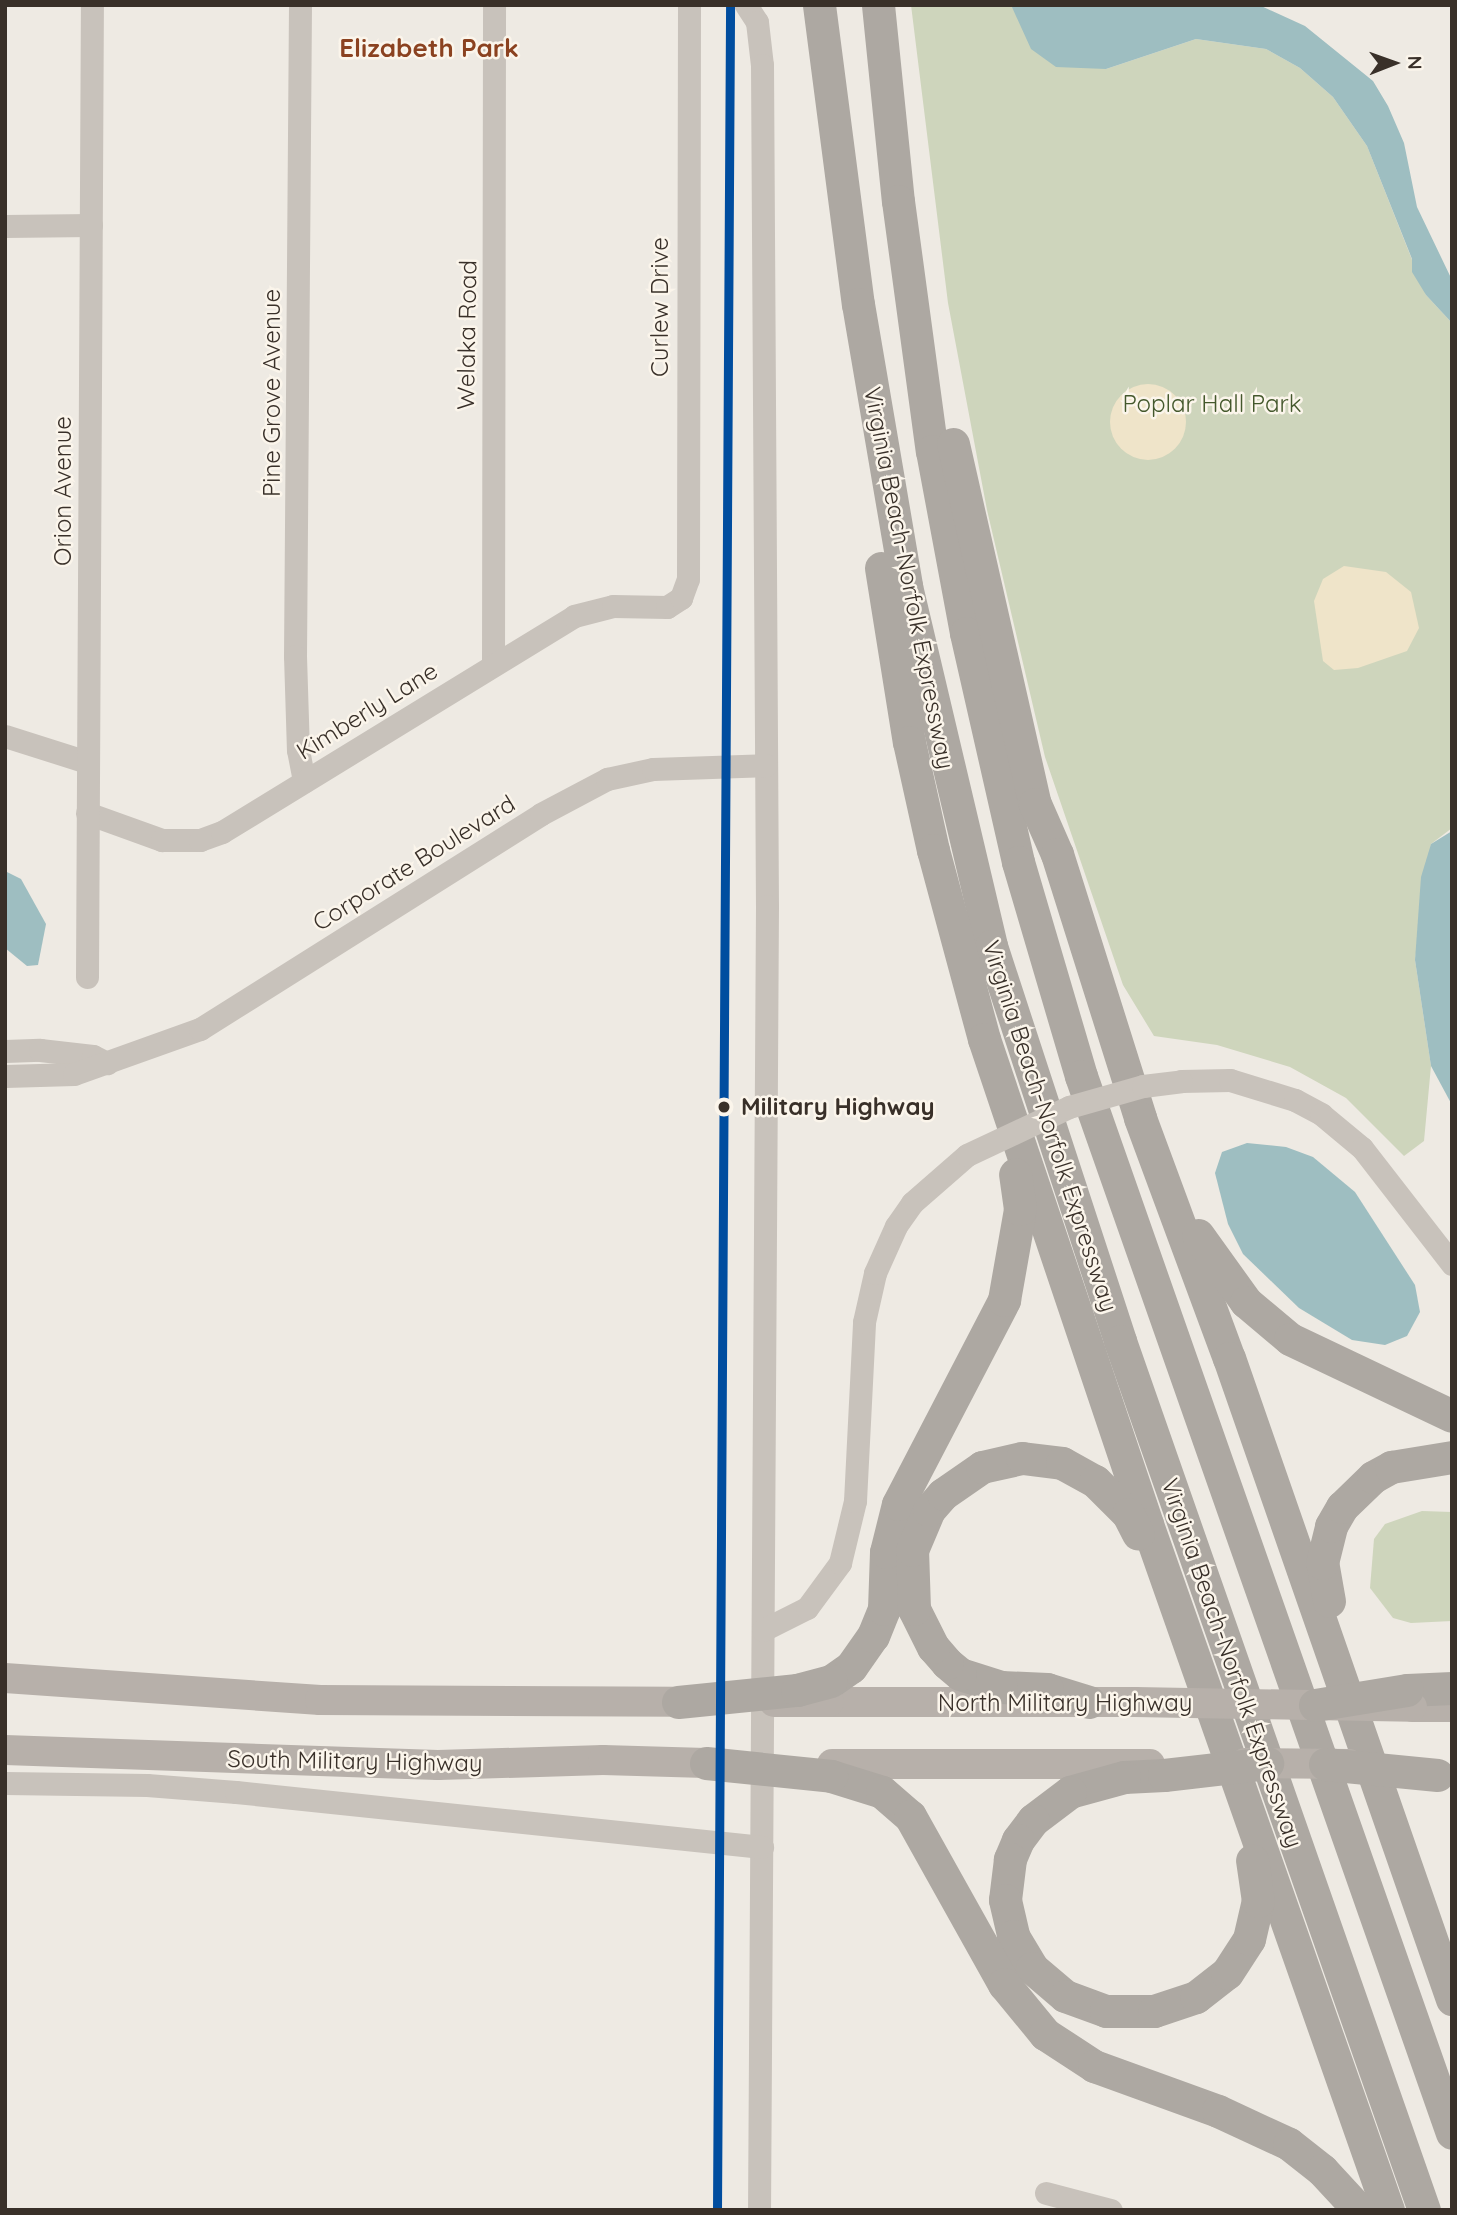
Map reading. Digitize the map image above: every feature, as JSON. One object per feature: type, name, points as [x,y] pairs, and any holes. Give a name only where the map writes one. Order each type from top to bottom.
[{"type":"highway","name":"Virginia Beach-Norfolk Expressway","points":[[819,5],[858,304],[923,672],[991,946],[1115,1328],[1424,2210]]},
{"type":"highway","name":"Virginia Beach-Norfolk Expressway","points":[[878,5],[900,214],[932,451],[966,633],[1018,862],[1081,1076],[1452,2133]]},
{"type":"highway","points":[[882,39],[955,454],[1035,804],[1057,854],[1140,1118],[1452,2000]]},
{"type":"highway","points":[[667,1703],[797,1690],[830,1692],[851,1667],[873,1636],[884,1609],[886,1552],[898,1504],[992,1326],[1012,1272],[1020,1209],[1017,1183],[984,1039],[935,862],[894,658],[868,475],[858,304]]},
{"type":"highway","points":[[984,1039],[1184,1629],[1388,2210]]},
{"type":"highway","points":[[1140,1118],[1204,1249],[1255,1310],[1321,1357],[1452,1416]]},
{"type":"highway","points":[[1359,1732],[1324,1585],[1322,1563],[1331,1526],[1356,1491],[1373,1478],[1416,1460],[1452,1457]]},
{"type":"highway","points":[[1089,1702],[1047,1689],[1001,1687],[960,1674],[933,1647],[921,1629],[910,1588],[912,1550],[929,1510],[960,1480],[982,1467],[1022,1458],[1062,1463],[1095,1481],[1128,1514],[1184,1629]]},
{"type":"highway","points":[[1315,1705],[1409,1698],[1452,1688]]},
{"type":"highway","points":[[1218,1725],[1257,1889],[1249,1939],[1214,1985],[1171,2008],[1128,2013],[1085,2005],[1050,1986],[1020,1951],[1005,1900],[1010,1859],[1033,1819],[1070,1792],[1124,1777],[1161,1769],[1267,1763]]},
{"type":"highway","points":[[706,1763],[831,1770],[882,1792],[910,1816],[1004,1984],[1045,2034],[1094,2066],[1217,2111],[1289,2144],[1322,2170],[1359,2210]]},
{"type":"highway","points":[[1325,1764],[1443,1769]]},
{"type":"highway","points":[[1386,1809],[1452,1948]]},
{"type":"main road","points":[[5,1678],[320,1700],[667,1703]]},
{"type":"main road","name":"North Military Highway","points":[[830,1692],[1089,1702],[1315,1705]]},
{"type":"main road","points":[[1409,1698],[1452,1707]]},
{"type":"main road","name":"South Military Highway","points":[[5,1750],[438,1765],[603,1760],[706,1763]]},
{"type":"main road","points":[[1267,1763],[1325,1764]]},
{"type":"main road","points":[[831,1770],[1161,1769]]},
{"type":"street","name":"Orion Avenue","points":[[87,976],[92,5]]},
{"type":"street","name":"Pine Grove Avenue","points":[[300,5],[295,656],[298,750],[304,781]]},
{"type":"street","name":"Welaka Road","points":[[493,665],[494,5]]},
{"type":"street","name":"Curlew Drive","points":[[674,604],[685,592],[688,579],[689,5]]},
{"type":"street","points":[[746,5],[757,22],[762,65],[766,765],[759,2210]]},
{"type":"street","points":[[5,226],[91,225]]},
{"type":"street","name":"Kimberly Lane","points":[[87,813],[162,840],[200,840],[222,832],[493,665],[593,609],[674,604]]},
{"type":"street","points":[[5,736],[87,762]]},
{"type":"street","name":"Corporate Boulevard","points":[[5,1076],[74,1074],[200,1029],[573,795],[632,772],[766,765]]},
{"type":"street","points":[[5,1051],[40,1050],[93,1056],[107,1063]]},
{"type":"street","points":[[763,1621],[807,1608],[814,1594],[841,1563],[853,1512],[864,1322],[874,1273],[896,1226],[912,1203],[967,1155],[1069,1107],[1143,1086],[1181,1080],[1230,1080],[1295,1100],[1321,1114],[1362,1148],[1452,1264]]},
{"type":"street","points":[[5,1783],[147,1785],[236,1792],[762,1847]]},
{"type":"street","points":[[1045,2193],[1111,2210]]},
{"type":"green space","name":"Poplar Hall Park","points":[[911,5],[1011,5],[1022,24],[1106,69],[1196,39],[1266,49],[1300,68],[1333,97],[1367,146],[1426,295],[1452,323],[1452,828],[1431,844],[1415,960],[1431,1066],[1424,1141],[1404,1156],[1346,1098],[1290,1067],[1217,1045],[1154,1036],[1123,985],[1045,757],[987,510],[948,303]]},
{"type":"green space","points":[[1422,1511],[1452,1512],[1452,1621],[1411,1623],[1393,1618],[1370,1588],[1374,1539],[1385,1524]]},
{"type":"sand","points":[[1141,384],[1155,384],[1169,390],[1180,401],[1186,422],[1183,437],[1175,449],[1155,460],[1141,460],[1127,454],[1116,443],[1110,429],[1110,415],[1116,401],[1127,390]]},
{"type":"sand","points":[[1344,566],[1386,572],[1411,592],[1419,628],[1407,651],[1358,668],[1334,670],[1323,661],[1314,601],[1323,579]]},
{"type":"water","points":[[1011,5],[1259,5],[1305,26],[1373,81],[1388,106],[1404,143],[1417,207],[1452,280],[1452,323],[1426,295],[1412,272],[1412,259],[1367,146],[1333,97],[1300,68],[1266,49],[1196,39],[1106,69],[1056,67],[1031,49]]},
{"type":"water","points":[[1452,831],[1452,1105],[1431,1066],[1415,960],[1421,877],[1431,844]]},
{"type":"water","points":[[5,871],[21,879],[46,924],[38,965],[27,966],[5,948]]},
{"type":"water","points":[[1247,1143],[1286,1147],[1313,1157],[1355,1192],[1415,1285],[1420,1312],[1407,1336],[1385,1345],[1352,1340],[1299,1308],[1243,1254],[1228,1224],[1215,1173],[1222,1152]]},
{"type":"transit line","points":[[717,2210],[730,5]]},
{"type":"place","name":"Military Highway","points":[[724,1107]]},
{"type":"district","name":"Elizabeth Park","points":[[429,48]]}]
